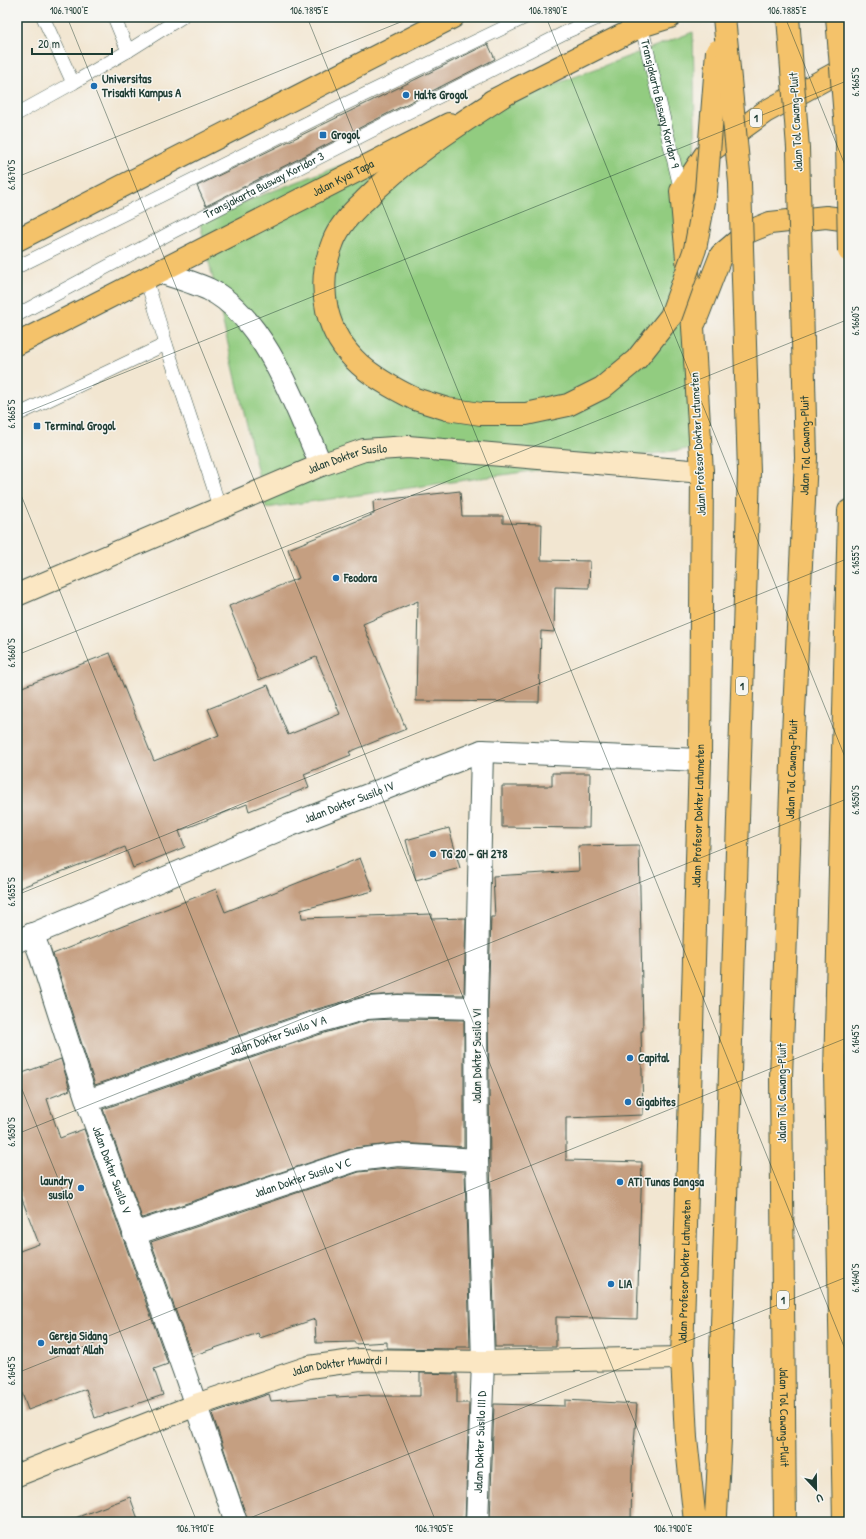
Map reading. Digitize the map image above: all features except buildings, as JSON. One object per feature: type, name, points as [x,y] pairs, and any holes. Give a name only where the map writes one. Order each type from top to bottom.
[{"type":"main road","name":"Jalan Kyai Tapa","points":[[17,344],[510,92],[640,21],[670,17]]},
{"type":"main road","points":[[510,92],[435,140],[373,191],[350,215],[333,241],[325,269],[324,296],[330,323],[343,347],[364,369],[387,386],[415,399],[447,409],[481,414],[526,414],[568,405],[602,388],[636,360],[671,316],[695,249],[706,191],[719,17]]},
{"type":"main road","name":"1","points":[[714,1522],[716,1515],[720,1439],[721,1356],[749,472],[740,183],[724,17]]},
{"type":"main road","name":"Jalan Tol Cawang–Pluit","points":[[785,1522],[782,1077],[794,726],[806,458],[798,148],[788,17]]},
{"type":"main road","points":[[837,17],[847,143],[849,251]]},
{"type":"main road","points":[[17,240],[449,18]]},
{"type":"main road","name":"1","points":[[680,191],[705,155],[765,112],[849,66]]},
{"type":"main road","name":"Jalan Profesor Dokter Latumeten","points":[[680,191],[693,327],[702,472],[700,760],[682,1358],[686,1438],[695,1522]]},
{"type":"main road","points":[[693,327],[721,254],[748,232],[770,223],[826,217],[849,220]]},
{"type":"main road","points":[[844,1522],[835,1072],[849,511]]},
{"type":"street","points":[[152,275],[208,289],[235,307],[264,343],[282,374],[320,465]]},
{"type":"street","name":"Jalan Dokter Susilo","points":[[17,595],[320,465],[364,450],[408,447],[702,472]]},
{"type":"street","name":"Jalan Dokter Susilo IV","points":[[24,938],[288,826],[482,751],[700,760]]},
{"type":"street","name":"Jalan Dokter Susilo VI","points":[[482,751],[476,1008],[477,1160],[482,1362]]},
{"type":"street","name":"Jalan Dokter Susilo V","points":[[24,938],[39,951],[87,1101],[196,1405],[236,1522]]},
{"type":"street","name":"Jalan Dokter Susilo V A","points":[[87,1101],[314,1023],[367,1008],[398,1006],[476,1008]]},
{"type":"street","name":"Jalan Dokter Susilo V C","points":[[134,1234],[356,1160],[398,1155],[477,1160]]},
{"type":"street","name":"Jalan Dokter Muwardi I","points":[[17,1475],[196,1405],[317,1366],[360,1360],[482,1362],[682,1358]]},
{"type":"street","name":"Jalan Dokter Susilo III D","points":[[477,1522],[482,1362]]},
{"type":"lane","points":[[43,17],[73,83]]},
{"type":"lane","points":[[114,17],[128,51]]},
{"type":"lane","points":[[17,267],[345,104],[526,17]]},
{"type":"lane","name":"Transjakarta Busway Koridor 3","points":[[17,315],[179,228],[568,31],[600,17]]},
{"type":"lane","points":[[17,114],[128,51],[175,19]]},
{"type":"lane","name":"Transjakarta Busway Koridor 9","points":[[640,21],[680,191]]},
{"type":"lane","points":[[152,275],[166,344],[213,486],[219,509]]},
{"type":"lane","points":[[17,415],[166,344]]},
{"type":"green space","points":[[693,32],[702,447],[266,508],[199,219]]},
{"type":"place","name":"Universitas Trisakti Kampus A","points":[[94,86]]},
{"type":"place","name":"Halte Grogol","points":[[406,95]]},
{"type":"place","name":"Grogol","points":[[323,135]]},
{"type":"place","name":"Terminal Grogol","points":[[37,426]]},
{"type":"place","name":"Feodora","points":[[336,578]]},
{"type":"place","name":"TG 20 - GH 278","points":[[433,854]]},
{"type":"place","name":"Capital","points":[[630,1058]]},
{"type":"place","name":"Gigabites","points":[[628,1102]]},
{"type":"place","name":"ATI Tunas Bangsa","points":[[620,1182]]},
{"type":"place","name":"laundry susilo","points":[[81,1188]]},
{"type":"place","name":"LIA","points":[[611,1284]]},
{"type":"place","name":"Gereja Sidang Jemaat Allah","points":[[41,1343]]}]
